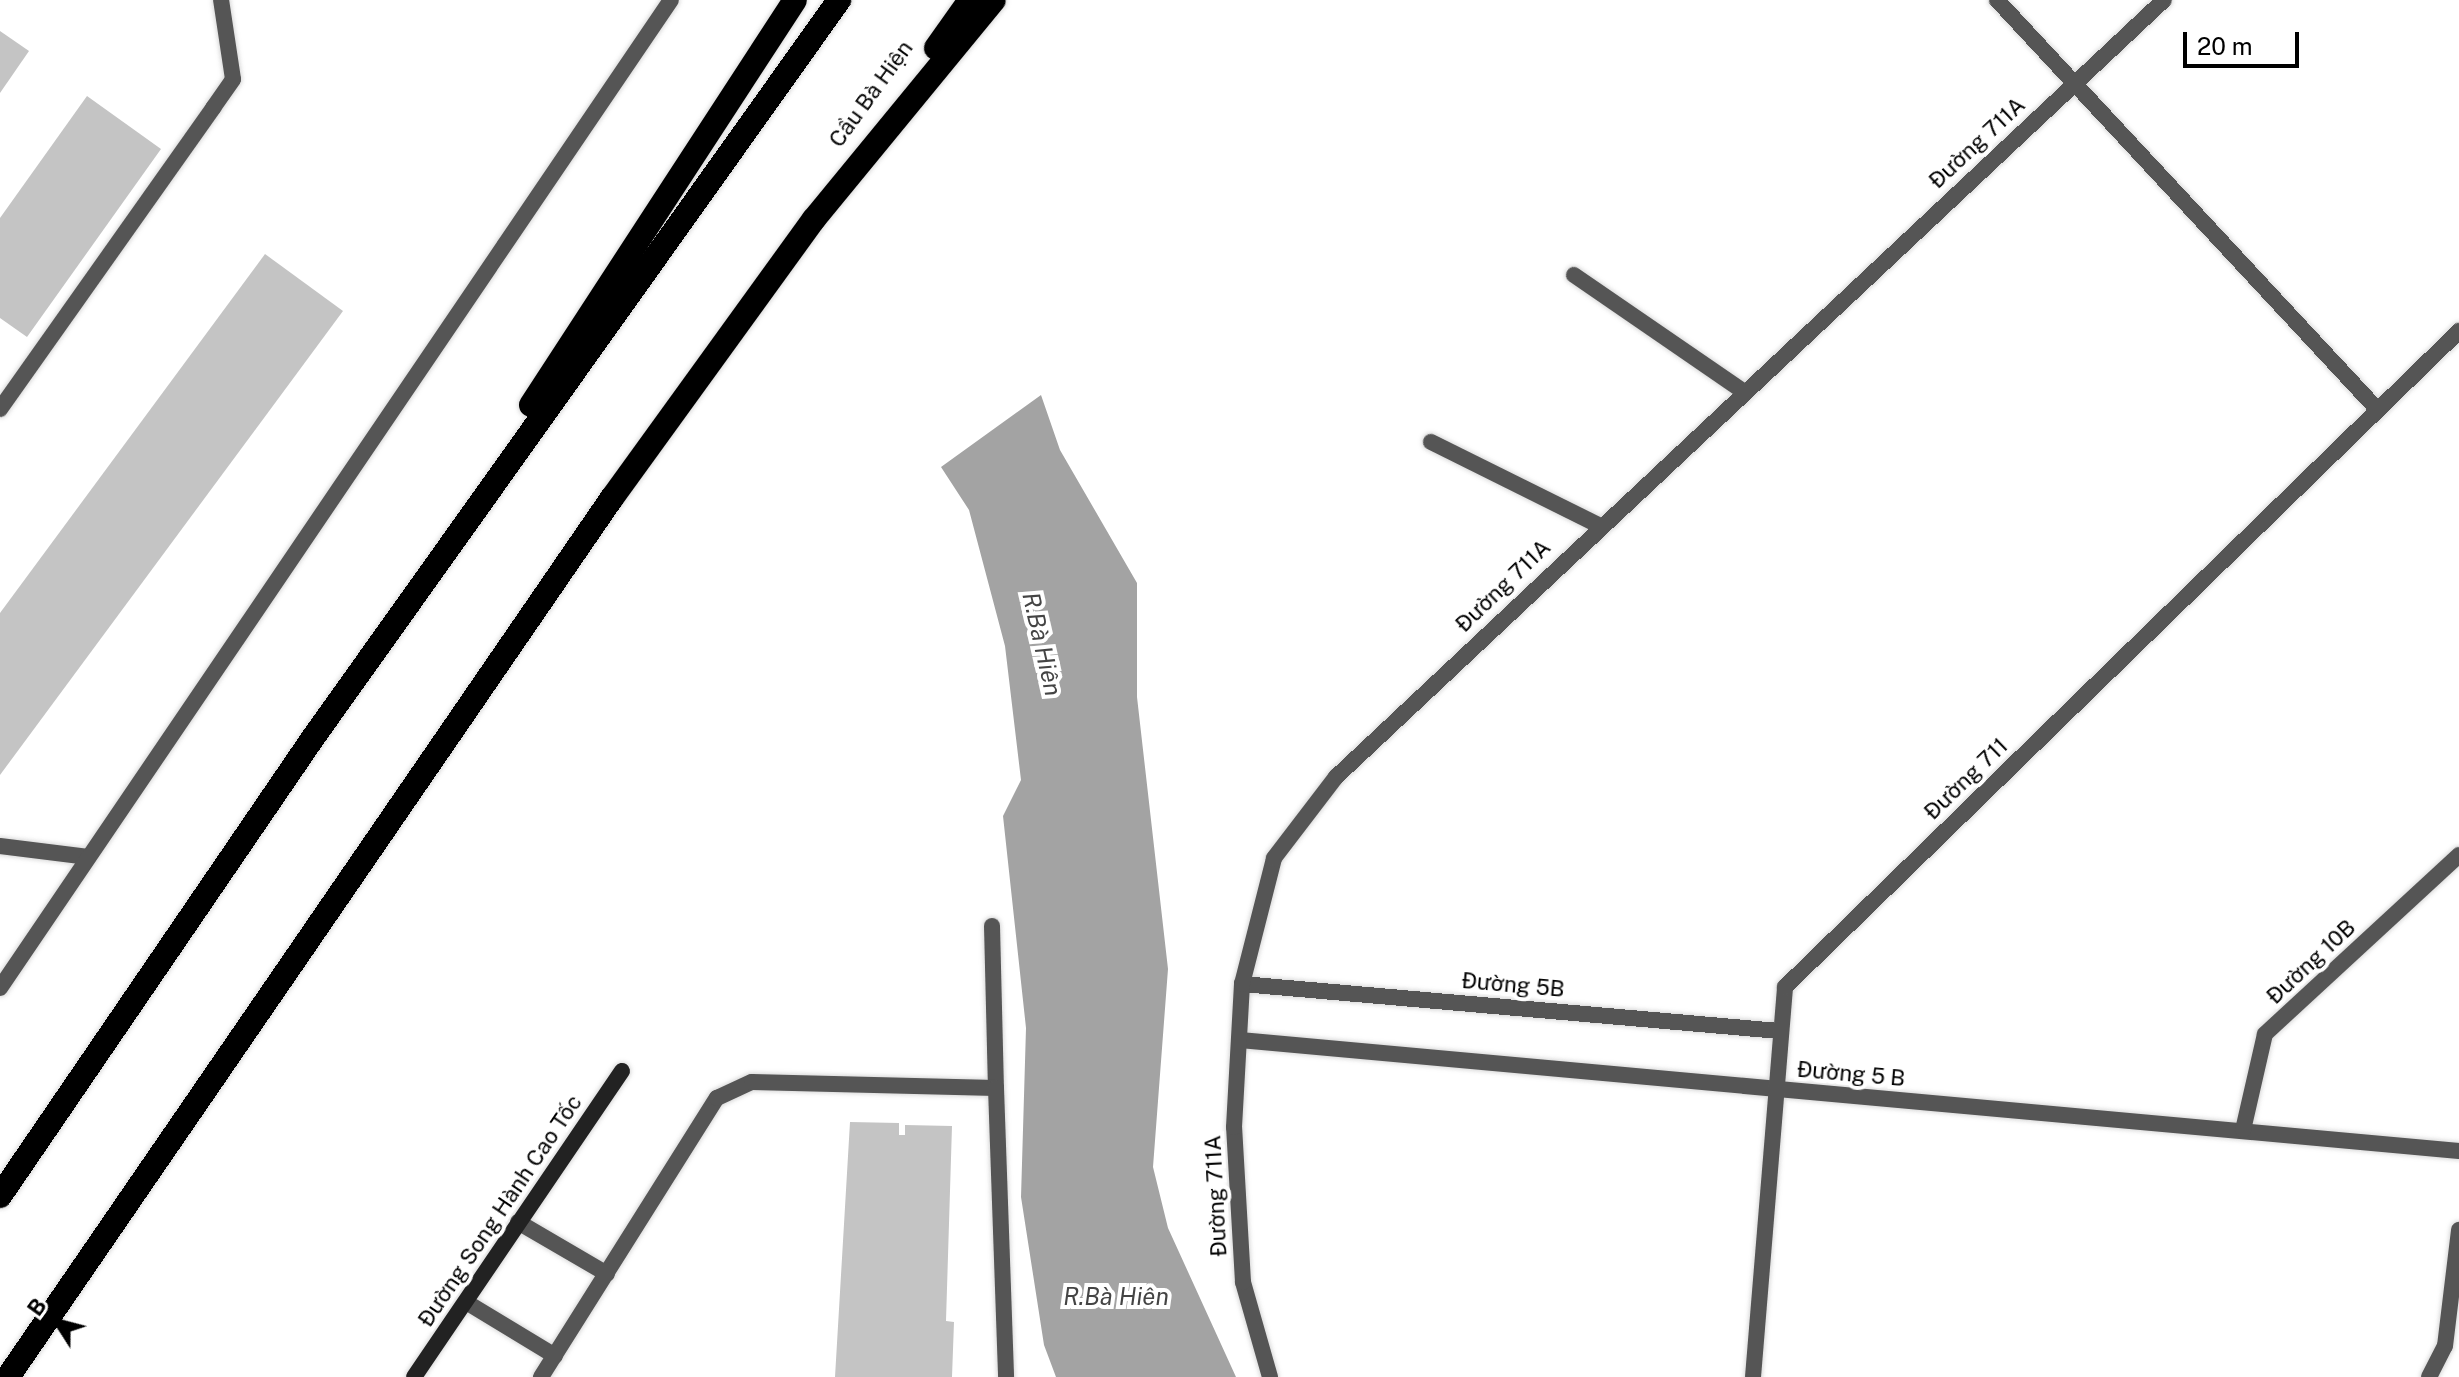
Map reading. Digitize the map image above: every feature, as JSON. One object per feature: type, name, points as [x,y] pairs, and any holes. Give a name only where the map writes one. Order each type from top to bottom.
[{"type":"highway","points":[[315,735],[795,0]]},
{"type":"highway","points":[[0,1196],[315,735],[839,0]]},
{"type":"highway","name":"Cầu Bà Hiện","points":[[814,219],[970,0]]},
{"type":"highway","points":[[8,1377],[612,498],[814,219],[994,0]]},
{"type":"main road","name":"Đường Song Hành Cao Tốc","points":[[414,1377],[622,1071]]},
{"type":"street","points":[[0,409],[233,79],[221,0]]},
{"type":"street","points":[[0,988],[671,0]]},
{"type":"street","points":[[1997,0],[2076,81],[2376,408]]},
{"type":"street","name":"Đường 711A","points":[[1270,1377],[1243,1282],[1234,1127],[1242,984],[1274,858],[1336,777],[1598,525],[2164,0]]},
{"type":"street","points":[[1574,275],[1743,391]]},
{"type":"street","name":"Đường 711","points":[[1753,1377],[1785,987],[2376,408],[2459,331]]},
{"type":"street","points":[[1431,442],[1598,525]]},
{"type":"street","points":[[0,846],[88,857]]},
{"type":"street","name":"Đường 10B","points":[[2243,1130],[2265,1034],[2459,855]]},
{"type":"street","points":[[992,926],[1006,1377]]},
{"type":"street","name":"Đường 5B","points":[[1242,984],[1779,1031]]},
{"type":"street","name":"Đường 5 B","points":[[1240,1040],[2459,1151]]},
{"type":"street","points":[[541,1377],[717,1098],[734,1087],[752,1082],[996,1088]]},
{"type":"street","points":[[518,1222],[607,1274]]},
{"type":"street","points":[[2429,1377],[2445,1346],[2459,1230]]},
{"type":"street","points":[[466,1302],[555,1356]]},
{"type":"water","name":"R.Bà Hiên","points":[[1041,395],[1060,450],[1137,583],[1137,697],[1168,969],[1153,1167],[1168,1228],[1236,1377],[1056,1377],[1044,1345],[1021,1197],[1026,1028],[1003,816],[1021,780],[1005,646],[969,510],[941,467]]},
{"type":"building","points":[[0,31],[29,51],[0,93]]},
{"type":"building","points":[[87,96],[161,149],[27,337],[0,318],[0,218]]},
{"type":"building","points":[[265,254],[343,311],[0,775],[0,613]]},
{"type":"building","points":[[850,1122],[899,1123],[899,1135],[905,1135],[905,1125],[952,1126],[946,1321],[954,1322],[952,1377],[835,1377]]}]
